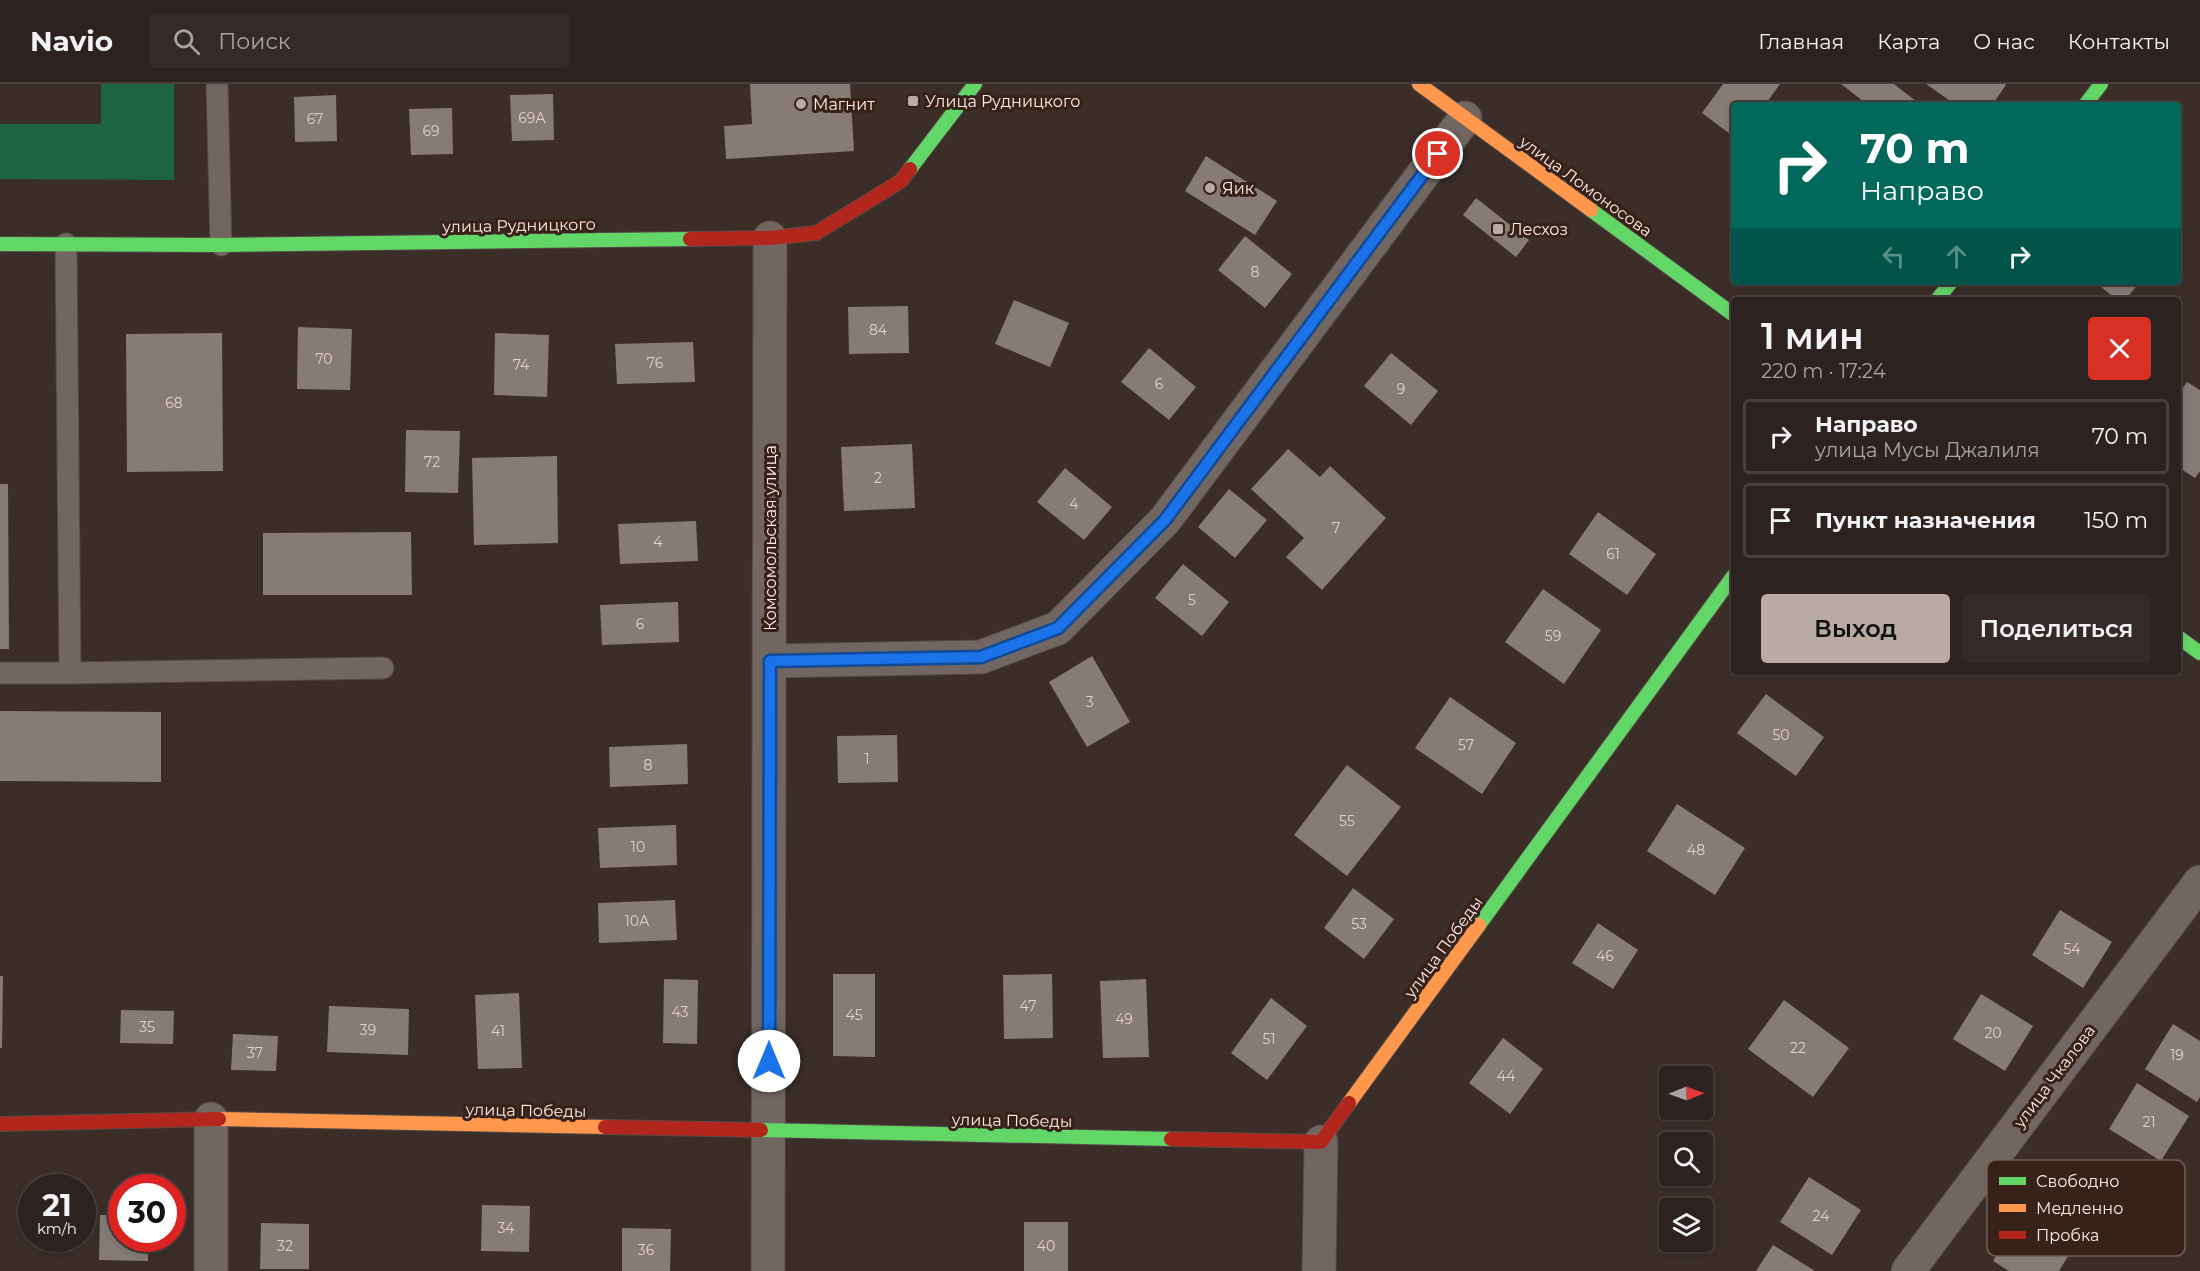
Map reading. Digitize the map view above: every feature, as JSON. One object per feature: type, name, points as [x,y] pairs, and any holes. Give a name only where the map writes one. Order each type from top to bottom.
[{"type":"street","name":"улица Рудницкого","points":[[0,244],[221,245],[770,238],[816,233],[901,181],[975,84]]},
{"type":"street","name":"улица Ломоносова","points":[[1419,84],[1731,313]]},
{"type":"street","points":[[770,661],[981,657],[1058,628],[1165,520],[1465,118]]},
{"type":"street","name":"Комсомольская улица","points":[[768,1271],[770,238]]},
{"type":"street","points":[[1939,297],[1949,285]]},
{"type":"street","name":"улица Победы","points":[[0,1124],[211,1119],[1321,1142],[1731,579]]},
{"type":"street","points":[[2181,639],[2200,653]]},
{"type":"street","name":"улица Чкалова","points":[[1991,1160],[2200,882]]},
{"type":"street","points":[[211,1119],[211,1271]]},
{"type":"street","points":[[1319,1271],[1321,1142]]},
{"type":"street","name":"улица Чкалова","points":[[1908,1271],[1987,1166]]},
{"type":"lane","points":[[217,84],[221,245]]},
{"type":"lane","points":[[66,244],[70,673]]},
{"type":"lane","points":[[0,673],[383,668]]},
{"type":"green space","points":[[101,84],[174,84],[174,180],[0,179],[0,124],[101,124]]},
{"type":"building","name":"Магнит","points":[[750,84],[850,84],[854,151],[726,159],[724,126],[752,124]]},
{"type":"building","points":[[1723,84],[1780,84],[1767,102],[1731,102],[1731,135],[1702,113]]},
{"type":"building","points":[[1841,84],[1894,84],[1917,102],[1864,102]]},
{"type":"building","points":[[1926,84],[2006,85],[1994,102],[1952,102]]},
{"type":"building","points":[[553,94],[554,140],[512,141],[510,95]]},
{"type":"building","points":[[336,95],[337,141],[295,142],[294,97]]},
{"type":"building","points":[[452,108],[453,154],[411,155],[409,109]]},
{"type":"building","points":[[1206,156],[1277,201],[1255,235],[1185,191]]},
{"type":"building","points":[[1476,198],[1529,240],[1516,257],[1463,215]]},
{"type":"building","points":[[1245,236],[1292,274],[1265,308],[1218,270]]},
{"type":"building","points":[[2099,285],[2138,285],[2128,297],[2113,297]]},
{"type":"building","points":[[1014,300],[1069,323],[1050,367],[995,344]]},
{"type":"building","points":[[908,306],[909,353],[849,354],[848,307]]},
{"type":"building","points":[[298,327],[352,329],[350,390],[297,389]]},
{"type":"building","points":[[222,333],[223,471],[127,472],[126,334]]},
{"type":"building","points":[[495,333],[549,335],[547,397],[494,395]]},
{"type":"building","points":[[693,342],[695,382],[617,384],[615,344]]},
{"type":"building","points":[[1149,348],[1196,387],[1169,420],[1121,382]]},
{"type":"building","points":[[1391,353],[1438,391],[1411,425],[1364,386]]},
{"type":"building","points":[[2187,382],[2200,390],[2200,471],[2195,478],[2181,469],[2181,391]]},
{"type":"building","points":[[406,430],[460,431],[458,493],[405,492]]},
{"type":"building","points":[[912,444],[915,508],[844,511],[841,447]]},
{"type":"building","points":[[1288,449],[1320,477],[1330,466],[1386,518],[1322,590],[1286,557],[1304,538],[1251,489]]},
{"type":"building","points":[[557,456],[558,543],[474,545],[472,458]]},
{"type":"building","points":[[1065,468],[1112,507],[1084,540],[1037,502]]},
{"type":"building","points":[[0,484],[8,484],[9,649],[0,649]]},
{"type":"building","points":[[1229,489],[1267,520],[1235,558],[1198,527]]},
{"type":"building","points":[[1598,512],[1656,554],[1627,595],[1569,554]]},
{"type":"building","points":[[696,521],[698,561],[620,564],[618,524]]},
{"type":"building","points":[[411,532],[412,595],[263,595],[263,533]]},
{"type":"building","points":[[1183,564],[1229,602],[1202,636],[1155,598]]},
{"type":"building","points":[[1543,589],[1601,630],[1564,684],[1505,642]]},
{"type":"building","points":[[678,602],[679,642],[602,645],[600,605]]},
{"type":"building","points":[[1092,656],[1130,722],[1087,747],[1049,682]]},
{"type":"building","points":[[1766,694],[1824,737],[1796,776],[1737,733]]},
{"type":"building","points":[[1450,697],[1516,743],[1482,794],[1415,748]]},
{"type":"building","points":[[0,711],[161,712],[161,782],[0,781]]},
{"type":"building","points":[[897,735],[898,782],[838,783],[837,736]]},
{"type":"building","points":[[687,744],[688,784],[610,787],[609,747]]},
{"type":"building","points":[[1347,765],[1401,807],[1347,876],[1294,835]]},
{"type":"building","points":[[1677,804],[1745,848],[1715,895],[1647,851]]},
{"type":"building","points":[[676,825],[677,865],[600,868],[598,828]]},
{"type":"building","points":[[1353,888],[1394,919],[1364,959],[1324,928]]},
{"type":"building","points":[[675,900],[677,940],[599,943],[598,903]]},
{"type":"building","points":[[2060,910],[2112,942],[2083,988],[2032,955]]},
{"type":"building","points":[[1598,923],[1638,950],[1613,989],[1572,963]]},
{"type":"building","points":[[833,974],[875,974],[875,1057],[833,1056]]},
{"type":"building","points":[[1052,974],[1053,1038],[1004,1039],[1003,975]]},
{"type":"building","points":[[0,976],[3,976],[2,1048],[0,1048]]},
{"type":"building","points":[[664,979],[698,980],[697,1044],[663,1043]]},
{"type":"building","points":[[1146,979],[1149,1057],[1103,1058],[1100,981]]},
{"type":"building","points":[[519,993],[522,1068],[478,1069],[475,995]]},
{"type":"building","points":[[1981,994],[2033,1026],[2005,1071],[1953,1039]]},
{"type":"building","points":[[1271,998],[1307,1026],[1267,1080],[1231,1053]]},
{"type":"building","points":[[1784,1000],[1849,1048],[1813,1097],[1748,1049]]},
{"type":"building","points":[[329,1006],[409,1009],[408,1055],[327,1052]]},
{"type":"building","points":[[121,1010],[174,1011],[173,1044],[120,1043]]},
{"type":"building","points":[[2173,1024],[2200,1041],[2200,1097],[2197,1102],[2145,1069]]},
{"type":"building","points":[[233,1034],[278,1036],[276,1071],[231,1070]]},
{"type":"building","points":[[1503,1038],[1543,1069],[1510,1114],[1469,1083]]},
{"type":"building","points":[[2137,1083],[2189,1116],[2162,1160],[2109,1129]]},
{"type":"building","points":[[1809,1177],[1861,1210],[1832,1255],[1780,1222]]},
{"type":"building","points":[[482,1205],[530,1206],[529,1252],[481,1251]]},
{"type":"building","points":[[100,1215],[108,1215],[108,1252],[148,1252],[148,1261],[99,1260]]},
{"type":"building","points":[[1024,1222],[1068,1222],[1068,1271],[1024,1271]]},
{"type":"building","points":[[261,1223],[309,1224],[309,1269],[260,1269]]},
{"type":"building","points":[[622,1228],[671,1229],[670,1271],[622,1271]]},
{"type":"building","points":[[1773,1245],[1815,1271],[1756,1271]]},
{"type":"building","points":[[1996,1256],[2068,1256],[2059,1271],[2009,1271],[1993,1261]]},
{"type":"traffic: fast","points":[[910,169],[975,84]]},
{"type":"traffic: fast","points":[[2087,102],[2101,84]]},
{"type":"traffic: fast","points":[[1591,210],[1731,313]]},
{"type":"traffic: fast","points":[[0,244],[221,245],[690,239]]},
{"type":"traffic: fast","points":[[1939,297],[1949,285]]},
{"type":"traffic: fast","points":[[1479,925],[1731,579]]},
{"type":"traffic: fast","points":[[2181,639],[2200,653]]},
{"type":"traffic: fast","points":[[761,1130],[1171,1139]]},
{"type":"traffic: slow","points":[[1419,84],[1591,210]]},
{"type":"traffic: slow","points":[[1349,1103],[1479,925]]},
{"type":"traffic: slow","points":[[219,1119],[605,1127]]},
{"type":"traffic: jam","points":[[690,239],[770,238],[816,233],[901,181],[910,169]]},
{"type":"traffic: jam","points":[[1171,1139],[1321,1142],[1349,1103]]},
{"type":"traffic: jam","points":[[0,1124],[219,1119]]},
{"type":"traffic: jam","points":[[605,1127],[761,1130]]},
{"type":"place","name":"Улица Рудницкого","points":[[913,101]]},
{"type":"place","name":"Магнит","points":[[801,104]]},
{"type":"place","name":"Яик","points":[[1210,188]]},
{"type":"place","name":"Лесхоз","points":[[1498,229]]},
{"type":"route","points":[[769,1061],[770,661],[981,657],[1058,628],[1165,520],[1438,154]]}]
